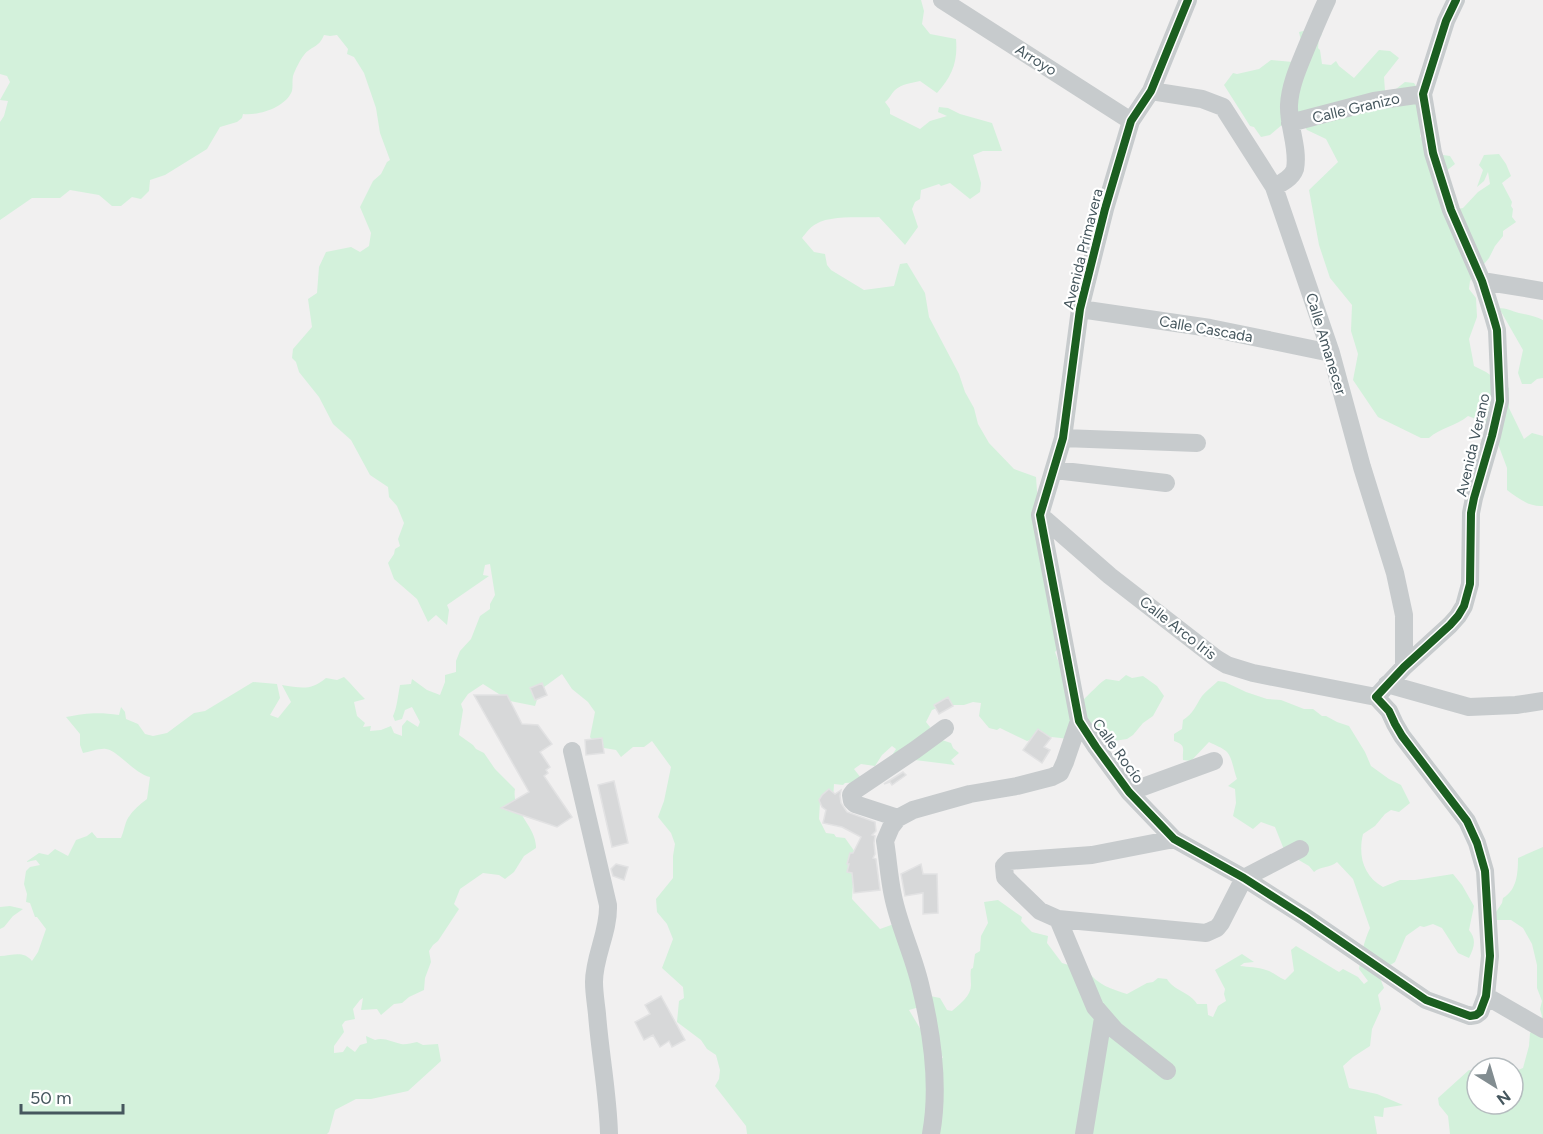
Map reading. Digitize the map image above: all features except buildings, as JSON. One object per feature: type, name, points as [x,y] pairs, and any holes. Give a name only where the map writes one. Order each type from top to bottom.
[{"type":"street","name":"Arroyo","points":[[942,0],[1131,121]]},
{"type":"street","name":"Avenida Primavera","points":[[1040,515],[1063,438],[1080,309],[1105,209],[1131,121],[1151,92],[1188,0]]},
{"type":"street","points":[[1274,187],[1292,175],[1295,169],[1289,104],[1293,80],[1327,0]]},
{"type":"street","name":"Avenida Verano","points":[[1382,690],[1458,616],[1468,595],[1472,505],[1500,401],[1497,330],[1482,281],[1451,210],[1433,153],[1423,94],[1446,21],[1456,0]]},
{"type":"street","name":"Calle Amanecer","points":[[1151,92],[1202,99],[1223,107],[1274,187],[1331,353],[1362,467],[1395,573],[1404,615],[1404,667]]},
{"type":"street","name":"Calle Granizo","points":[[1290,123],[1374,101],[1423,94]]},
{"type":"street","points":[[1482,281],[1543,291]]},
{"type":"street","name":"Calle Cascada","points":[[1080,309],[1210,328],[1331,353]]},
{"type":"street","points":[[1063,438],[1197,443]]},
{"type":"street","points":[[1055,470],[1166,483]]},
{"type":"street","name":"Calle Arco Iris","points":[[1040,515],[1110,576],[1227,665],[1253,673],[1382,690],[1468,707],[1516,705],[1543,701]]},
{"type":"street","name":"Calle Rocío","points":[[1040,515],[1079,721],[1129,792],[1174,839],[1244,878],[1426,1000],[1470,1016],[1480,1012],[1486,996]]},
{"type":"street","points":[[1382,690],[1389,711],[1402,736],[1454,801],[1477,843],[1485,871],[1487,899],[1490,957],[1486,996],[1543,1029]]},
{"type":"street","points":[[931,1134],[935,1113],[935,1078],[931,1038],[920,982],[893,897],[885,841],[887,833],[898,818],[913,810],[970,794],[1017,786],[1060,773],[1079,721]]},
{"type":"street","points":[[898,818],[855,804],[851,795],[945,728]]},
{"type":"street","points":[[572,751],[608,905],[607,927],[596,964],[594,981],[609,1134]]},
{"type":"street","points":[[1129,792],[1214,761]]},
{"type":"street","points":[[1174,839],[1092,855],[1009,861],[1004,866],[1005,877],[1040,911],[1058,919],[1206,933],[1217,928],[1221,923],[1244,878],[1300,849]]},
{"type":"street","points":[[1058,919],[1087,990],[1102,1017],[1167,1071]]},
{"type":"street","points":[[1084,1134],[1102,1017]]},
{"type":"green space","points":[[0,0],[921,0],[924,11],[922,24],[930,34],[956,39],[955,62],[947,81],[937,93],[920,81],[895,90],[885,102],[890,109],[890,114],[920,129],[930,121],[947,116],[938,112],[939,107],[948,108],[960,114],[992,123],[1002,151],[983,151],[973,155],[981,183],[980,192],[970,199],[950,183],[921,190],[920,199],[915,202],[912,209],[918,227],[905,245],[879,217],[829,219],[812,227],[802,238],[814,252],[825,254],[827,265],[831,270],[864,290],[894,286],[900,264],[907,263],[925,293],[929,317],[959,374],[974,408],[978,424],[989,443],[1014,469],[1036,477],[1059,648],[1055,652],[1060,666],[1083,700],[1106,679],[1119,681],[1126,675],[1132,678],[1143,676],[1157,686],[1164,696],[1153,716],[1143,723],[1133,735],[1112,743],[1090,746],[1078,740],[1043,736],[1027,741],[1000,728],[997,730],[989,728],[979,716],[981,703],[945,705],[932,710],[926,722],[930,727],[929,731],[939,739],[951,743],[959,753],[951,760],[955,765],[891,757],[896,749],[892,746],[875,766],[861,764],[854,769],[861,778],[861,782],[834,784],[833,800],[820,802],[819,819],[826,833],[845,838],[855,852],[852,899],[880,929],[894,924],[924,1009],[909,1010],[933,1056],[943,1058],[930,1027],[930,996],[940,998],[947,1010],[952,1011],[969,993],[975,954],[980,951],[981,936],[988,923],[984,902],[998,900],[1022,917],[1021,921],[1032,932],[1048,936],[1047,943],[1062,963],[1088,971],[1105,986],[1127,994],[1158,978],[1167,979],[1197,1004],[1207,1004],[1208,1015],[1213,1017],[1218,1006],[1226,1001],[1225,989],[1215,970],[1242,954],[1254,962],[1240,966],[1263,969],[1285,980],[1294,971],[1291,950],[1296,946],[1339,972],[1343,969],[1358,977],[1364,984],[1368,981],[1359,969],[1370,928],[1353,879],[1337,862],[1314,872],[1309,866],[1285,852],[1275,827],[1261,822],[1253,829],[1233,816],[1236,803],[1235,789],[1228,786],[1237,779],[1229,754],[1209,742],[1191,761],[1183,760],[1182,746],[1174,741],[1174,734],[1182,729],[1183,720],[1218,681],[1267,699],[1281,700],[1304,709],[1313,709],[1322,716],[1349,726],[1371,766],[1401,785],[1410,803],[1399,812],[1391,810],[1363,834],[1362,857],[1371,877],[1383,887],[1400,880],[1453,874],[1474,906],[1469,930],[1474,944],[1469,958],[1458,953],[1442,928],[1433,924],[1420,926],[1406,936],[1395,962],[1378,973],[1384,988],[1378,995],[1381,1009],[1372,1029],[1370,1046],[1343,1066],[1349,1088],[1377,1094],[1403,1105],[1384,1108],[1383,1117],[1374,1116],[1377,1134],[747,1134],[746,1126],[715,1086],[720,1070],[716,1055],[677,1022],[679,1001],[684,998],[683,987],[662,968],[673,939],[667,924],[657,912],[656,899],[673,878],[675,844],[671,833],[658,817],[671,767],[652,741],[644,747],[633,747],[621,757],[616,750],[598,747],[590,737],[595,712],[588,702],[572,689],[562,674],[540,690],[535,706],[510,701],[483,684],[468,694],[461,704],[463,710],[459,735],[484,753],[495,769],[515,789],[517,805],[533,833],[536,848],[524,856],[514,872],[505,879],[499,875],[483,873],[460,889],[454,904],[459,909],[429,951],[431,962],[425,978],[424,990],[402,1003],[394,1004],[381,1015],[377,1009],[361,1010],[363,998],[353,1009],[355,1019],[345,1021],[342,1025],[344,1032],[334,1046],[334,1053],[343,1052],[347,1046],[355,1052],[360,1045],[367,1043],[366,1036],[375,1040],[385,1039],[403,1044],[417,1042],[423,1045],[438,1044],[441,1061],[408,1091],[371,1099],[356,1099],[335,1110],[327,1134],[0,1134],[0,956],[17,954],[32,961],[38,952],[46,929],[35,917],[30,903],[26,902],[27,894],[24,884],[26,871],[30,867],[40,865],[36,860],[26,862],[39,853],[48,855],[55,849],[68,856],[76,840],[92,832],[97,838],[121,838],[128,818],[147,799],[150,777],[138,772],[110,750],[101,749],[83,753],[80,734],[66,717],[92,713],[119,715],[121,707],[126,719],[138,724],[145,734],[153,736],[167,733],[194,713],[205,711],[253,682],[277,684],[280,698],[270,715],[278,718],[291,702],[282,685],[306,688],[326,678],[337,680],[344,677],[365,699],[354,702],[357,716],[365,723],[363,727],[371,726],[370,731],[391,726],[394,733],[402,736],[402,726],[407,720],[418,727],[420,722],[412,707],[405,710],[402,719],[395,721],[393,716],[400,685],[411,684],[412,679],[427,690],[440,695],[445,675],[456,672],[456,661],[460,651],[471,639],[480,616],[490,609],[495,595],[490,564],[485,565],[483,575],[489,576],[447,605],[449,610],[447,625],[436,615],[428,622],[417,599],[394,579],[388,563],[395,549],[400,546],[398,539],[404,523],[397,506],[389,497],[388,487],[370,475],[351,440],[333,424],[319,397],[299,372],[292,358],[293,349],[312,327],[308,299],[317,293],[319,267],[326,252],[351,247],[360,252],[369,246],[371,233],[360,207],[373,181],[381,174],[390,160],[380,133],[376,108],[364,73],[354,57],[347,54],[348,49],[337,35],[324,35],[317,45],[304,55],[293,76],[292,91],[284,102],[264,112],[243,114],[237,122],[220,127],[207,149],[165,175],[150,180],[149,191],[141,199],[132,197],[121,206],[112,206],[99,195],[70,190],[60,198],[32,198],[0,220],[0,122],[8,101],[0,100],[10,82],[7,76],[0,74]]},
{"type":"green space","points":[[1312,29],[1322,35],[1319,37],[1318,48],[1322,64],[1331,65],[1336,61],[1354,78],[1379,50],[1390,51],[1399,58],[1384,77],[1385,91],[1396,89],[1405,82],[1414,83],[1420,92],[1423,116],[1420,136],[1429,153],[1450,156],[1455,164],[1436,179],[1452,210],[1463,208],[1478,192],[1490,184],[1488,172],[1484,181],[1477,187],[1483,170],[1479,165],[1484,155],[1499,154],[1506,164],[1511,176],[1502,183],[1512,202],[1512,217],[1516,222],[1503,231],[1503,236],[1489,258],[1470,281],[1469,289],[1476,298],[1477,317],[1469,339],[1474,366],[1509,388],[1509,408],[1524,439],[1532,433],[1543,436],[1543,506],[1528,503],[1507,490],[1507,468],[1487,423],[1468,416],[1429,438],[1421,438],[1378,417],[1353,380],[1358,354],[1351,331],[1352,305],[1330,278],[1319,245],[1309,190],[1338,162],[1326,139],[1307,130],[1302,123],[1283,124],[1270,135],[1261,137],[1254,127],[1250,126],[1224,85],[1233,73],[1259,69],[1271,60],[1293,62],[1301,41],[1299,32]]},
{"type":"green space","points":[[1499,308],[1543,320],[1543,378],[1531,384],[1522,384],[1518,373],[1523,350]]},
{"type":"green space","points":[[1543,847],[1543,1134],[1450,1134],[1448,1116],[1439,1105],[1438,1098],[1465,1074],[1465,1116],[1525,1116],[1525,1061],[1530,1033],[1541,1022],[1542,1016],[1540,1009],[1542,1001],[1537,988],[1537,965],[1532,944],[1523,928],[1511,920],[1496,920],[1496,912],[1503,898],[1514,886],[1518,858]]},
{"type":"green space","points":[[10,906],[23,909],[0,929],[0,907]]},
{"type":"cycle path","points":[[1188,0],[1151,91],[1131,121],[1105,209],[1080,309],[1063,438],[1040,515],[1079,721],[1129,792],[1174,839],[1244,878],[1426,1000],[1470,1016],[1480,1012],[1486,996],[1490,956],[1485,871],[1477,843],[1467,821],[1402,736],[1389,711],[1376,697],[1404,667],[1450,625],[1464,606],[1470,584],[1471,513],[1500,401],[1497,330],[1482,281],[1451,210],[1433,153],[1423,94],[1446,21],[1456,0]]}]
